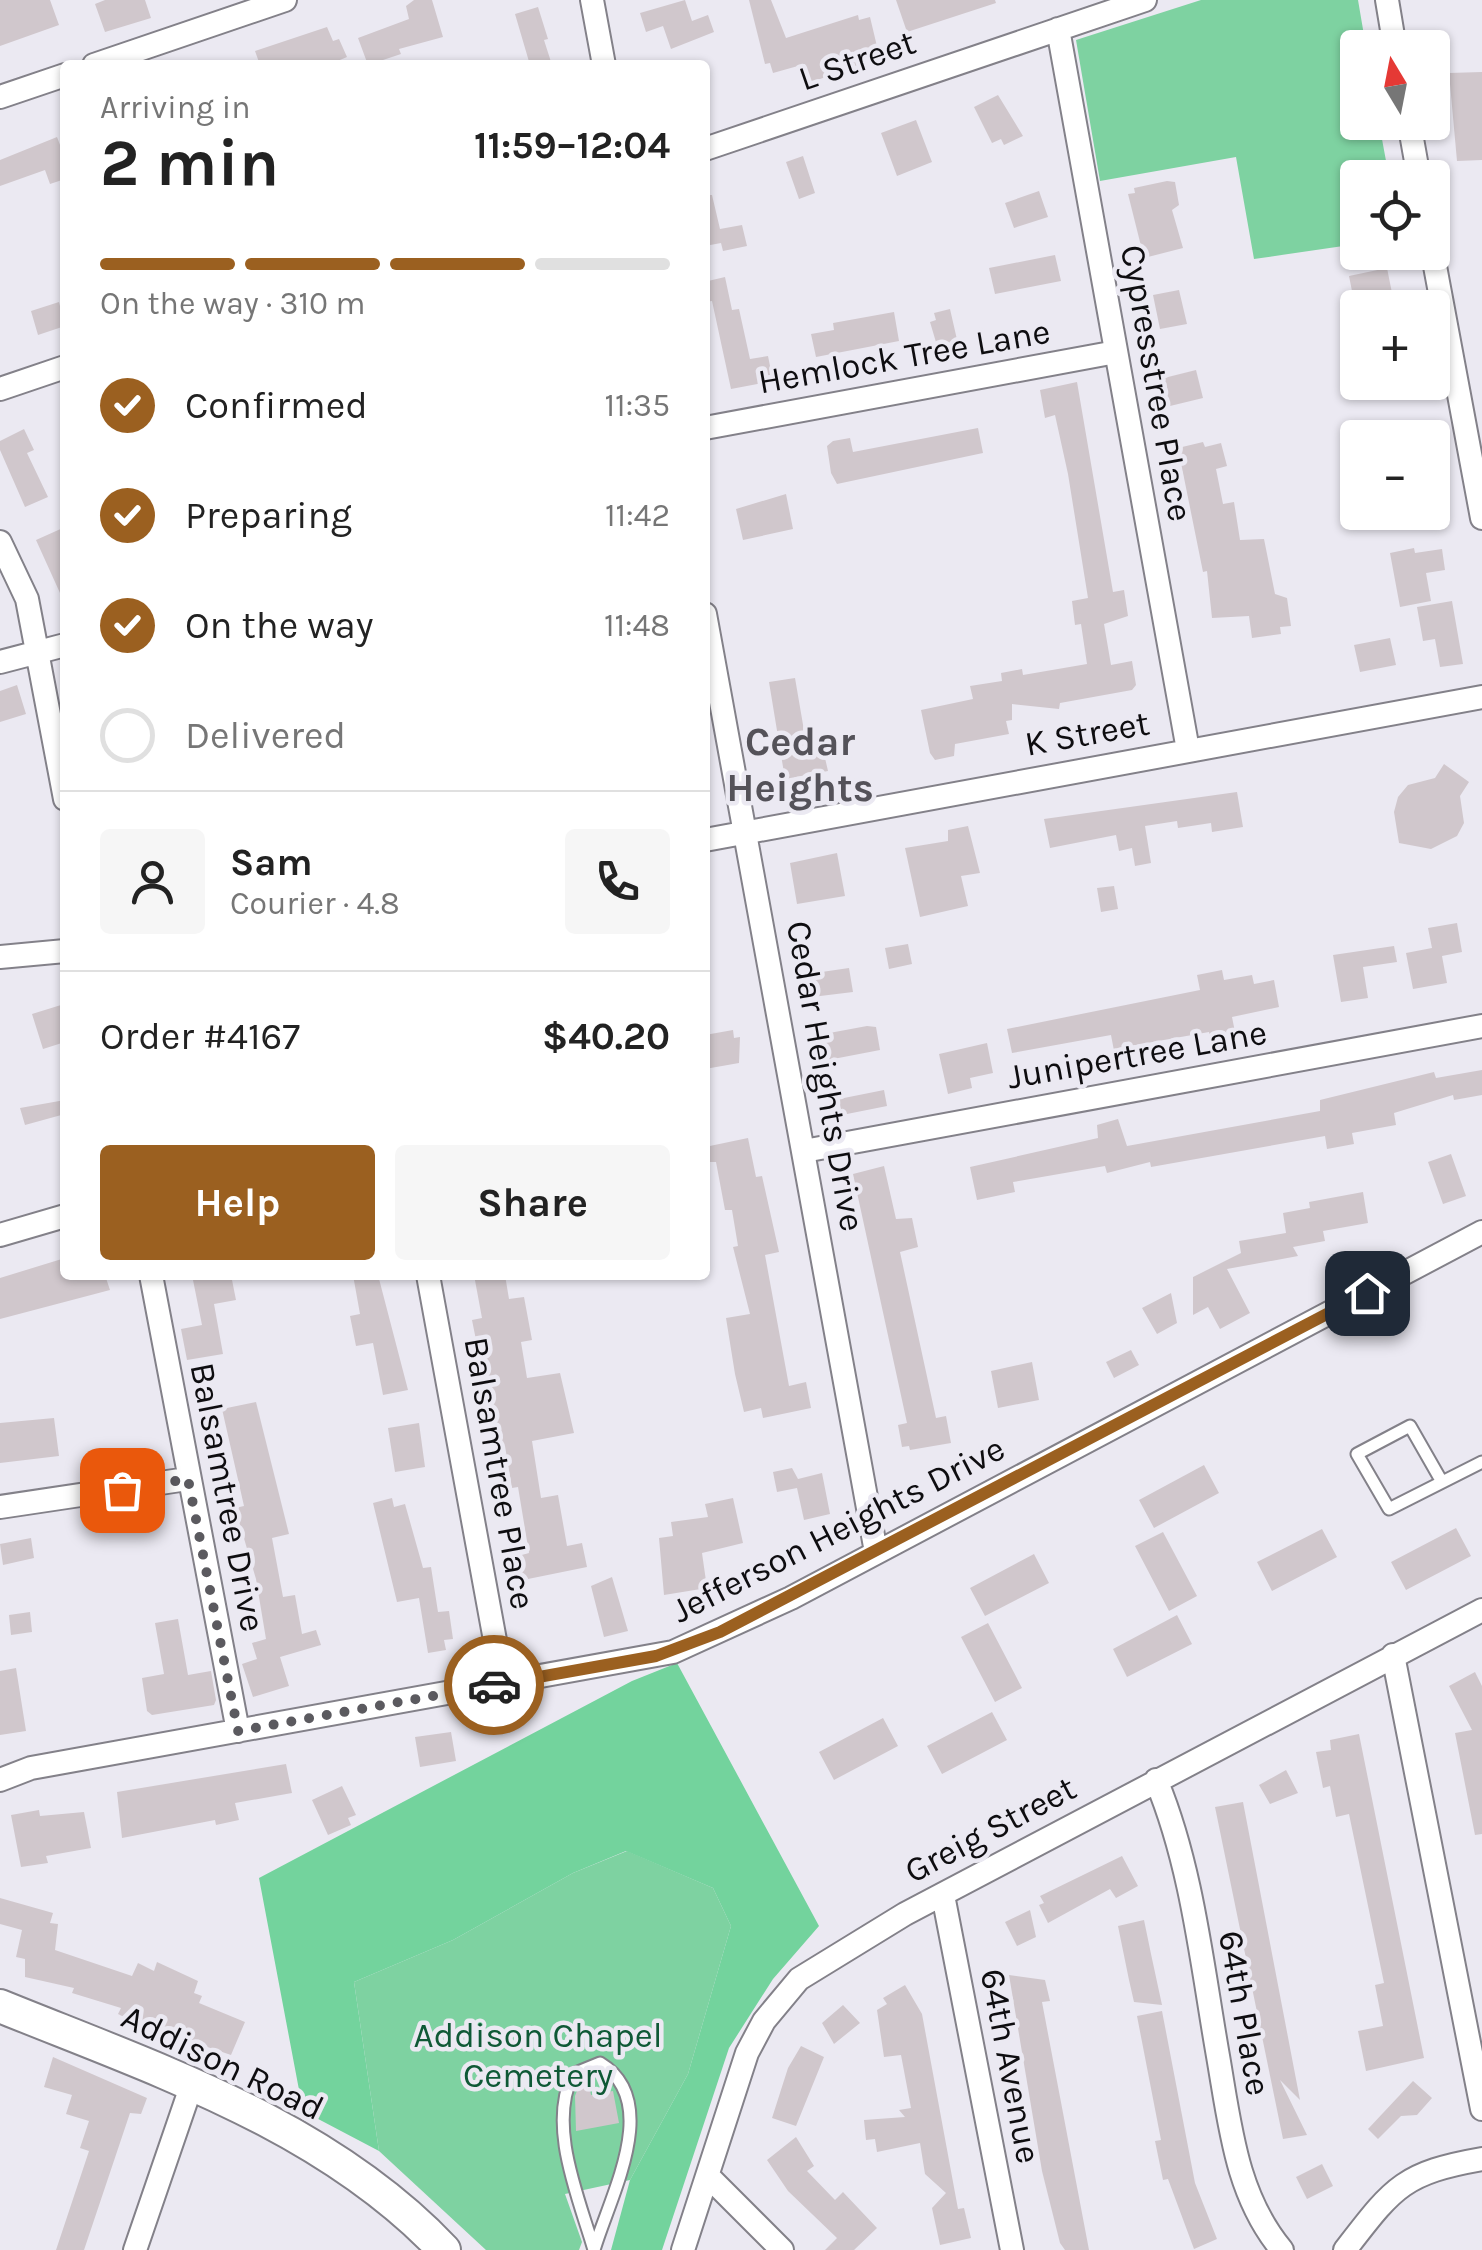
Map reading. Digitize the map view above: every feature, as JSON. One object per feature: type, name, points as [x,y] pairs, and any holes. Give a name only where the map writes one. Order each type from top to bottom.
[{"type":"street","points":[[109,60],[285,0]]},
{"type":"street","points":[[592,0],[603,60]]},
{"type":"street","name":"L Street","points":[[710,147],[1145,0]]},
{"type":"street","points":[[1386,0],[1392,30]]},
{"type":"street","name":"Cypresstree Place","points":[[1058,29],[1188,750]]},
{"type":"street","points":[[0,97],[60,77]]},
{"type":"street","points":[[1436,270],[1482,518]]},
{"type":"street","name":"Hemlock Tree Lane","points":[[710,427],[1116,352]]},
{"type":"street","points":[[0,389],[60,369]]},
{"type":"street","points":[[0,542],[24,589],[60,773]]},
{"type":"street","name":"Cedar Heights Drive","points":[[710,641],[876,1552]]},
{"type":"street","points":[[0,662],[60,646]]},
{"type":"street","name":"K Street","points":[[710,839],[1482,698]]},
{"type":"street","points":[[0,957],[60,951]]},
{"type":"street","name":"Junipertree Lane","points":[[804,1151],[1482,1026]]},
{"type":"street","points":[[0,1235],[60,1217]]},
{"type":"street","name":"Jefferson Heights Drive","points":[[2,1775],[673,1652],[774,1606],[1482,1232]]},
{"type":"street","name":"Balsamtree Drive","points":[[152,1280],[238,1731]]},
{"type":"street","name":"Balsamtree Place","points":[[429,1280],[503,1684]]},
{"type":"street","points":[[0,1507],[188,1479]]},
{"type":"street","name":"Greig Street","points":[[684,2250],[748,2053],[786,1992],[814,1968],[1156,1780],[1482,1610]]},
{"type":"street","points":[[1392,1655],[1482,2109]]},
{"type":"street","name":"64th Place","points":[[1156,1780],[1182,1865],[1240,2170],[1259,2220],[1282,2250]]},
{"type":"street","name":"64th Avenue","points":[[942,1895],[1012,2250]]},
{"type":"street","name":"Addison Road","points":[[0,2006],[192,2084],[296,2136],[444,2250]]},
{"type":"street","points":[[135,2250],[192,2084]]},
{"type":"street","points":[[1345,2250],[1407,2180],[1426,2170],[1482,2159]]},
{"type":"street","points":[[708,2176],[782,2250]]},
{"type":"lane","points":[[1442,1482],[1410,1426],[1358,1454],[1389,1510],[1482,1462]]},
{"type":"lane","points":[[600,2063],[628,2090],[634,2122],[594,2250],[575,2194],[562,2095],[573,2074],[600,2063]]},
{"type":"green space","points":[[1201,0],[1358,0],[1363,30],[1340,30],[1340,140],[1382,140],[1386,160],[1340,160],[1340,246],[1254,259],[1236,157],[1100,181],[1076,40]]},
{"type":"green space","points":[[677,1663],[819,1926],[773,1979],[729,2048],[662,2250],[611,2250],[630,2180],[688,2074],[731,1926],[713,1888],[626,1851],[573,1873],[453,1940],[354,1982],[379,2151],[303,2111],[259,1878],[632,1681]]},
{"type":"green space","name":"Addison Chapel Cemetery","points":[[627,1851],[713,1888],[731,1926],[688,2074],[630,2180],[565,2194],[582,2242],[579,2250],[486,2250],[379,2151],[354,1982],[453,1940],[573,1873]]},
{"type":"building","points":[[0,0],[50,0],[59,25],[0,46]]},
{"type":"building","points":[[105,0],[145,0],[151,18],[105,32],[95,4]]},
{"type":"building","points":[[414,0],[432,0],[443,37],[399,49],[401,54],[383,60],[366,60],[358,38],[409,19],[406,6]]},
{"type":"building","points":[[685,0],[692,21],[708,15],[714,32],[671,49],[663,26],[646,32],[640,13]]},
{"type":"building","points":[[749,0],[771,0],[786,38],[858,15],[859,20],[870,17],[880,59],[811,82],[805,64],[773,73],[770,63],[765,64]]},
{"type":"building","points":[[896,0],[995,0],[996,3],[907,32]]},
{"type":"building","points":[[538,7],[550,60],[529,60],[515,14]]},
{"type":"building","points":[[327,27],[333,41],[339,39],[347,57],[258,60],[255,51]]},
{"type":"building","points":[[1482,72],[1482,160],[1457,161],[1450,73]]},
{"type":"building","points":[[998,95],[1023,136],[1004,145],[1001,139],[992,143],[974,107]]},
{"type":"building","points":[[916,120],[932,162],[897,176],[881,133]]},
{"type":"building","points":[[57,137],[60,181],[50,184],[45,170],[0,186],[0,160]]},
{"type":"building","points":[[803,156],[815,193],[799,199],[786,162]]},
{"type":"building","points":[[1175,182],[1179,205],[1172,210],[1183,248],[1144,258],[1128,194],[1135,193],[1134,188]]},
{"type":"building","points":[[1039,191],[1048,217],[1014,228],[1005,203]]},
{"type":"building","points":[[710,195],[720,229],[742,225],[747,246],[723,251],[721,243],[710,245]]},
{"type":"building","points":[[1055,255],[1061,281],[995,294],[989,268]]},
{"type":"building","points":[[1387,270],[1391,290],[1352,290],[1349,276]]},
{"type":"building","points":[[725,277],[732,310],[739,309],[750,359],[768,356],[773,381],[731,389],[710,301],[710,281]]},
{"type":"building","points":[[1179,290],[1187,324],[1160,329],[1153,295]]},
{"type":"building","points":[[59,302],[60,328],[38,335],[31,311]]},
{"type":"building","points":[[950,309],[958,344],[938,349],[930,322],[936,320],[934,313]]},
{"type":"building","points":[[894,312],[899,341],[816,357],[811,334],[834,330],[833,323]]},
{"type":"building","points":[[1196,370],[1203,398],[1170,406],[1169,400],[1164,401],[1160,384],[1165,383],[1164,378]]},
{"type":"building","points":[[1077,382],[1113,592],[1124,590],[1128,616],[1104,624],[1111,665],[1132,661],[1136,685],[1132,690],[1060,703],[1059,709],[1012,704],[1012,720],[1006,721],[1009,734],[955,744],[954,756],[935,760],[921,710],[973,699],[970,686],[1002,681],[1001,673],[1022,669],[1023,675],[1087,664],[1081,624],[1075,625],[1072,601],[1088,598],[1068,474],[1055,415],[1045,418],[1040,390]]},
{"type":"building","points":[[978,428],[983,453],[837,484],[831,473],[827,446],[833,441],[850,438],[853,452]]},
{"type":"building","points":[[24,429],[34,450],[27,453],[48,497],[25,507],[0,450],[0,441]]},
{"type":"building","points":[[1203,442],[1205,447],[1221,443],[1227,466],[1216,469],[1223,504],[1234,502],[1240,540],[1264,539],[1275,594],[1287,598],[1291,626],[1280,627],[1281,634],[1252,638],[1249,616],[1212,618],[1207,571],[1203,572],[1178,448]]},
{"type":"building","points":[[786,494],[793,529],[743,540],[736,509]]},
{"type":"building","points":[[60,529],[60,593],[36,540]]},
{"type":"building","points":[[1414,548],[1415,553],[1442,549],[1445,570],[1426,573],[1431,601],[1400,607],[1390,553]]},
{"type":"building","points":[[1452,601],[1463,664],[1440,667],[1435,639],[1423,641],[1417,607]]},
{"type":"building","points":[[1390,638],[1396,665],[1360,672],[1354,645]]},
{"type":"building","points":[[795,678],[807,748],[822,745],[828,771],[785,779],[769,682]]},
{"type":"building","points":[[17,685],[26,714],[0,722],[0,691]]},
{"type":"building","points":[[1444,764],[1469,782],[1460,796],[1464,823],[1457,836],[1431,849],[1399,843],[1394,812],[1398,797],[1408,785],[1435,778]]},
{"type":"building","points":[[1237,792],[1243,827],[1212,832],[1211,823],[1178,828],[1177,821],[1145,826],[1151,863],[1135,866],[1132,848],[1119,851],[1116,835],[1050,848],[1044,819]]},
{"type":"building","points":[[968,826],[980,873],[961,876],[968,906],[920,917],[905,848],[948,841],[948,830]]},
{"type":"building","points":[[837,853],[845,896],[797,904],[790,863]]},
{"type":"building","points":[[1114,886],[1118,909],[1101,912],[1097,888]]},
{"type":"building","points":[[1457,923],[1462,952],[1442,956],[1447,983],[1413,989],[1406,953],[1432,948],[1428,928]]},
{"type":"building","points":[[908,944],[912,964],[889,969],[885,948]]},
{"type":"building","points":[[1394,946],[1397,962],[1363,967],[1368,998],[1341,1002],[1333,955]]},
{"type":"building","points":[[849,968],[853,992],[812,997],[808,974]]},
{"type":"building","points":[[1222,970],[1224,980],[1252,975],[1254,984],[1274,980],[1279,1007],[1232,1017],[1237,1042],[1212,1047],[1209,1032],[1130,1046],[1131,1052],[1115,1056],[1111,1035],[1012,1053],[1007,1029],[1200,990],[1197,975]]},
{"type":"building","points":[[60,1005],[60,1044],[43,1049],[32,1014]]},
{"type":"building","points":[[876,1027],[880,1050],[828,1060],[824,1034]]},
{"type":"building","points":[[733,1030],[734,1038],[740,1037],[739,1063],[710,1068],[710,1034]]},
{"type":"building","points":[[987,1043],[993,1073],[970,1078],[972,1088],[948,1094],[939,1054]]},
{"type":"building","points":[[1482,1070],[1482,1095],[1454,1100],[1453,1095],[1394,1113],[1396,1125],[1352,1133],[1354,1144],[1327,1149],[1325,1136],[1151,1167],[1150,1162],[1107,1173],[1105,1166],[1013,1182],[1015,1192],[977,1200],[970,1167],[1098,1138],[1097,1125],[1118,1119],[1127,1146],[1320,1111],[1320,1100],[1434,1072],[1436,1078]]},
{"type":"building","points":[[884,1090],[887,1106],[842,1115],[839,1099]]},
{"type":"building","points":[[60,1101],[60,1115],[25,1125],[20,1108]]},
{"type":"building","points":[[748,1138],[756,1177],[762,1176],[779,1252],[765,1255],[789,1386],[806,1382],[811,1408],[763,1418],[761,1408],[744,1412],[726,1318],[750,1314],[733,1247],[738,1246],[732,1210],[725,1210],[716,1162],[710,1162],[710,1146]]},
{"type":"building","points":[[1451,1154],[1466,1196],[1443,1204],[1428,1162]]},
{"type":"building","points":[[884,1166],[896,1219],[912,1218],[918,1247],[900,1252],[936,1418],[946,1416],[951,1443],[910,1450],[909,1446],[902,1447],[898,1425],[907,1423],[853,1174]]},
{"type":"building","points":[[1363,1192],[1368,1223],[1323,1231],[1325,1241],[1293,1247],[1298,1256],[1227,1269],[1250,1313],[1220,1329],[1208,1307],[1193,1315],[1193,1277],[1241,1253],[1239,1241],[1286,1233],[1283,1213],[1310,1208],[1309,1202]]},
{"type":"building","points":[[60,1260],[60,1280],[107,1280],[110,1290],[0,1319],[0,1278]]},
{"type":"building","points":[[193,1280],[232,1280],[236,1300],[214,1304],[223,1354],[187,1360],[181,1329],[202,1325]]},
{"type":"building","points":[[354,1280],[379,1280],[408,1390],[383,1395],[373,1343],[356,1346],[350,1316],[360,1314]]},
{"type":"building","points":[[475,1280],[506,1280],[509,1299],[524,1297],[532,1340],[521,1342],[527,1378],[560,1373],[574,1433],[532,1441],[541,1498],[558,1495],[567,1546],[582,1543],[587,1567],[523,1580],[518,1556],[529,1553],[518,1487],[512,1488],[505,1446],[500,1447],[482,1349],[478,1350],[472,1320],[482,1318]]},
{"type":"building","points":[[1171,1293],[1177,1323],[1157,1334],[1142,1308]]},
{"type":"building","points":[[1131,1350],[1139,1365],[1114,1378],[1106,1362]]},
{"type":"building","points":[[1032,1362],[1039,1400],[998,1408],[991,1371]]},
{"type":"building","points":[[256,1402],[289,1534],[272,1538],[283,1597],[295,1595],[302,1634],[316,1630],[321,1645],[280,1657],[289,1686],[253,1697],[242,1664],[257,1659],[252,1643],[266,1639],[256,1579],[235,1508],[244,1506],[222,1409]]},
{"type":"building","points":[[54,1418],[59,1456],[0,1463],[0,1423]]},
{"type":"building","points":[[419,1423],[425,1467],[395,1472],[388,1428]]},
{"type":"building","points":[[1204,1465],[1219,1493],[1154,1528],[1139,1500]]},
{"type":"building","points":[[792,1468],[798,1479],[822,1473],[830,1514],[804,1520],[797,1488],[777,1492],[773,1472]]},
{"type":"building","points":[[392,1498],[394,1507],[405,1504],[423,1568],[431,1567],[438,1612],[449,1611],[453,1639],[444,1640],[446,1650],[428,1653],[419,1598],[397,1602],[373,1503]]},
{"type":"building","points":[[733,1498],[743,1543],[702,1553],[707,1588],[664,1595],[659,1538],[673,1536],[671,1522],[708,1517],[705,1504]]},
{"type":"building","points":[[1456,1528],[1471,1556],[1406,1590],[1391,1562]]},
{"type":"building","points":[[1322,1529],[1337,1557],[1272,1591],[1257,1562]]},
{"type":"building","points":[[1163,1532],[1197,1596],[1169,1611],[1135,1546]]},
{"type":"building","points":[[31,1538],[34,1558],[3,1565],[0,1544]]},
{"type":"building","points":[[1034,1554],[1049,1583],[985,1616],[970,1588]]},
{"type":"building","points":[[612,1577],[628,1631],[604,1637],[591,1586]]},
{"type":"building","points":[[30,1612],[32,1632],[11,1635],[9,1615]]},
{"type":"building","points":[[1177,1615],[1192,1644],[1127,1677],[1113,1649]]},
{"type":"building","points":[[178,1619],[188,1675],[211,1671],[216,1700],[214,1705],[152,1715],[147,1711],[142,1678],[164,1674],[155,1623]]},
{"type":"building","points":[[988,1623],[1022,1688],[995,1702],[961,1637]]},
{"type":"building","points":[[16,1668],[26,1731],[0,1735],[0,1671]]},
{"type":"building","points":[[1475,1672],[1482,1686],[1482,1834],[1475,1835],[1455,1733],[1472,1730],[1449,1686]]},
{"type":"building","points":[[992,1712],[1007,1740],[942,1774],[927,1746]]},
{"type":"building","points":[[883,1718],[898,1746],[834,1780],[819,1752]]},
{"type":"building","points":[[451,1732],[456,1761],[420,1767],[415,1737]]},
{"type":"building","points":[[1359,1734],[1424,2058],[1366,2071],[1358,2031],[1383,2026],[1375,1985],[1384,1983],[1349,1814],[1336,1817],[1330,1786],[1323,1788],[1316,1752],[1331,1750],[1330,1740]]},
{"type":"building","points":[[286,1764],[292,1793],[235,1803],[239,1820],[216,1825],[215,1820],[122,1838],[117,1792]]},
{"type":"building","points":[[1286,1770],[1298,1793],[1270,1804],[1259,1785]]},
{"type":"building","points":[[342,1786],[356,1815],[348,1818],[351,1825],[328,1835],[312,1800]]},
{"type":"building","points":[[1243,1802],[1300,2100],[1280,2080],[1307,2135],[1283,2139],[1215,1807]]},
{"type":"building","points":[[39,1810],[40,1816],[84,1812],[91,1848],[46,1856],[48,1863],[21,1867],[11,1815]]},
{"type":"building","points":[[1122,1856],[1138,1886],[1116,1898],[1110,1889],[1048,1923],[1039,1905],[1044,1903],[1040,1896]]},
{"type":"building","points":[[0,1898],[53,1913],[50,1923],[58,1924],[55,1950],[132,1976],[138,1963],[154,1971],[157,1962],[198,1981],[194,1993],[202,1996],[199,2003],[245,2022],[231,2055],[134,2022],[118,2014],[121,2008],[72,1993],[74,1988],[25,1977],[25,1959],[16,1957],[22,1930],[0,1924]]},
{"type":"building","points":[[1030,1910],[1036,1937],[1017,1946],[1005,1922]]},
{"type":"building","points":[[1144,1920],[1162,2005],[1134,2002],[1129,1980],[1118,1926]]},
{"type":"building","points":[[1009,1975],[1045,1980],[1050,2001],[1042,2002],[1089,2250],[1065,2250],[1060,2243],[1042,2171]]},
{"type":"building","points":[[905,1985],[922,2014],[958,2209],[964,2208],[971,2238],[940,2245],[932,2208],[946,2193],[925,2174],[920,2143],[877,2152],[875,2139],[866,2140],[864,2120],[905,2117],[899,2110],[911,2108],[901,2055],[884,2057],[877,2010],[887,2004],[883,1998]]},
{"type":"building","points":[[843,2005],[860,2023],[834,2044],[822,2023]]},
{"type":"building","points":[[1162,2011],[1195,2183],[1217,2239],[1194,2249],[1168,2179],[1163,2180],[1155,2141],[1161,2140],[1137,2016]]},
{"type":"building","points":[[801,2046],[824,2057],[796,2126],[772,2118],[788,2068]]},
{"type":"building","points":[[53,2057],[147,2098],[141,2114],[130,2113],[84,2250],[56,2250],[89,2151],[80,2148],[89,2121],[66,2114],[72,2095],[44,2087]]},
{"type":"building","points":[[1413,2081],[1432,2098],[1417,2115],[1401,2116],[1378,2139],[1368,2129]]},
{"type":"building","points":[[589,2085],[591,2095],[613,2091],[619,2123],[576,2131],[575,2096],[578,2088]]},
{"type":"building","points":[[796,2137],[814,2166],[807,2171],[835,2200],[843,2192],[877,2228],[854,2250],[825,2250],[837,2238],[788,2191],[767,2160]]},
{"type":"building","points":[[1322,2164],[1333,2186],[1307,2199],[1296,2177]]},
{"type":"way so far","points":[[122,1490],[188,1479],[238,1731],[494,1685]]},
{"type":"district","name":"Cedar Heights","points":[[800,764]]},
{"type":"route","points":[[494,1685],[656,1656],[720,1632],[1367,1293]]}]
